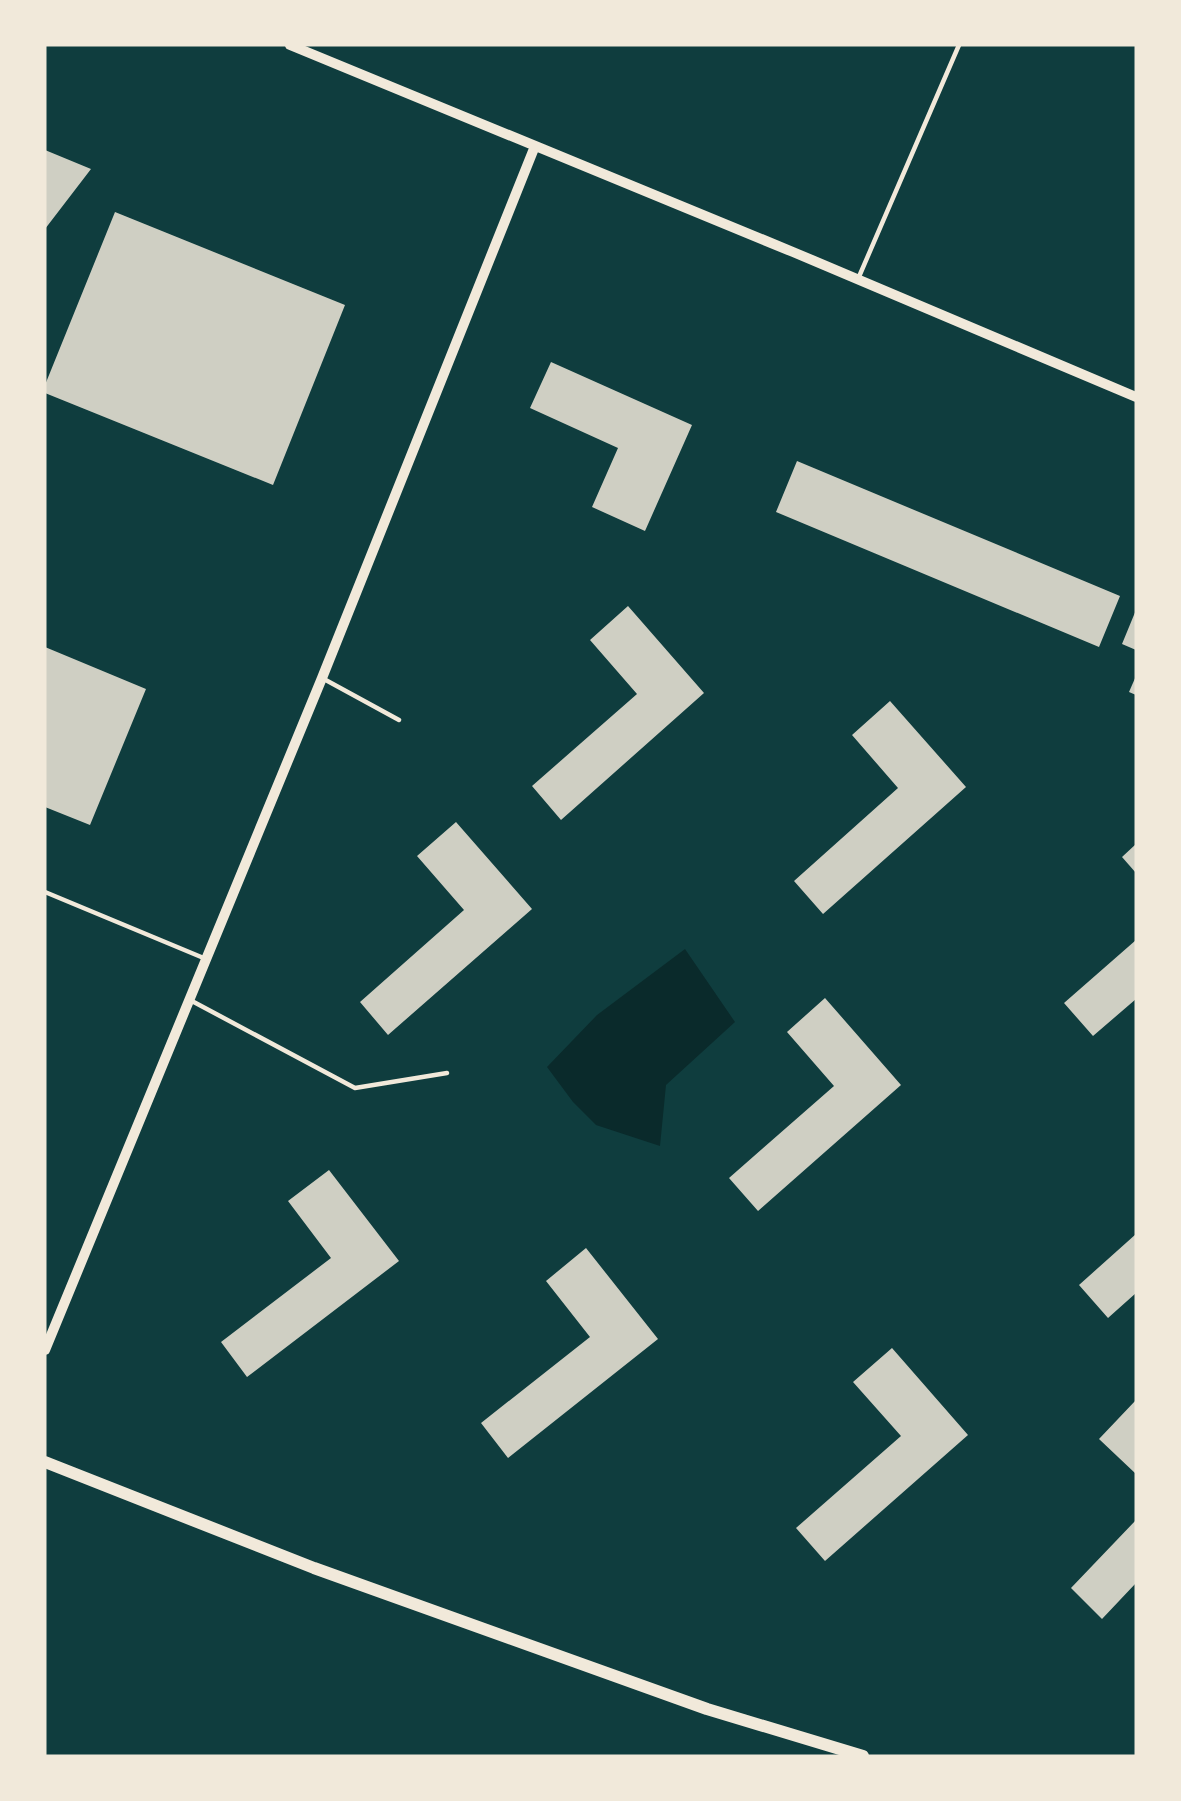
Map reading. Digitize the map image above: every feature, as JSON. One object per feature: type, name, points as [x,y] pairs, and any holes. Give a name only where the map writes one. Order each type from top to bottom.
[{"type":"main road","points":[[45,1462],[314,1568],[684,1701],[863,1756]]},
{"type":"street","points":[[290,45],[858,279],[1136,397]]},
{"type":"street","points":[[45,1350],[322,678],[536,146]]},
{"type":"lane","points":[[858,279],[959,45]]},
{"type":"lane","points":[[322,678],[399,720]]},
{"type":"lane","points":[[45,892],[207,959]]},
{"type":"lane","points":[[190,999],[355,1088],[447,1073]]},
{"type":"water","points":[[685,949],[735,1022],[666,1085],[660,1146],[596,1125],[573,1102],[547,1067],[597,1015]]},
{"type":"building","points":[[45,150],[91,169],[45,229]]},
{"type":"building","points":[[115,212],[345,305],[273,485],[45,393],[45,385]]},
{"type":"building","points":[[551,362],[692,425],[645,531],[592,507],[618,448],[530,408]]},
{"type":"building","points":[[797,461],[1120,596],[1099,647],[776,512]]},
{"type":"building","points":[[628,606],[704,693],[561,820],[532,786],[637,694],[590,640]]},
{"type":"building","points":[[1136,610],[1136,650],[1122,644]]},
{"type":"building","points":[[45,647],[146,689],[90,825],[45,807]]},
{"type":"building","points":[[1136,676],[1136,695],[1129,692]]},
{"type":"building","points":[[890,701],[966,787],[823,914],[794,881],[898,788],[852,735]]},
{"type":"building","points":[[456,822],[532,909],[388,1035],[360,1002],[464,910],[417,856]]},
{"type":"building","points":[[1136,844],[1136,873],[1122,857]]},
{"type":"building","points":[[1136,940],[1136,999],[1093,1036],[1064,1003]]},
{"type":"building","points":[[825,998],[901,1085],[758,1211],[729,1178],[834,1086],[787,1032]]},
{"type":"building","points":[[329,1170],[399,1261],[247,1377],[221,1342],[331,1258],[288,1201]]},
{"type":"building","points":[[1136,1234],[1136,1293],[1108,1318],[1079,1285]]},
{"type":"building","points":[[586,1248],[658,1339],[508,1458],[481,1423],[590,1337],[546,1281]]},
{"type":"building","points":[[892,1348],[968,1435],[825,1561],[796,1528],[901,1436],[853,1382]]},
{"type":"building","points":[[1136,1400],[1136,1474],[1099,1439]]},
{"type":"building","points":[[1136,1520],[1136,1583],[1102,1619],[1071,1588]]}]
